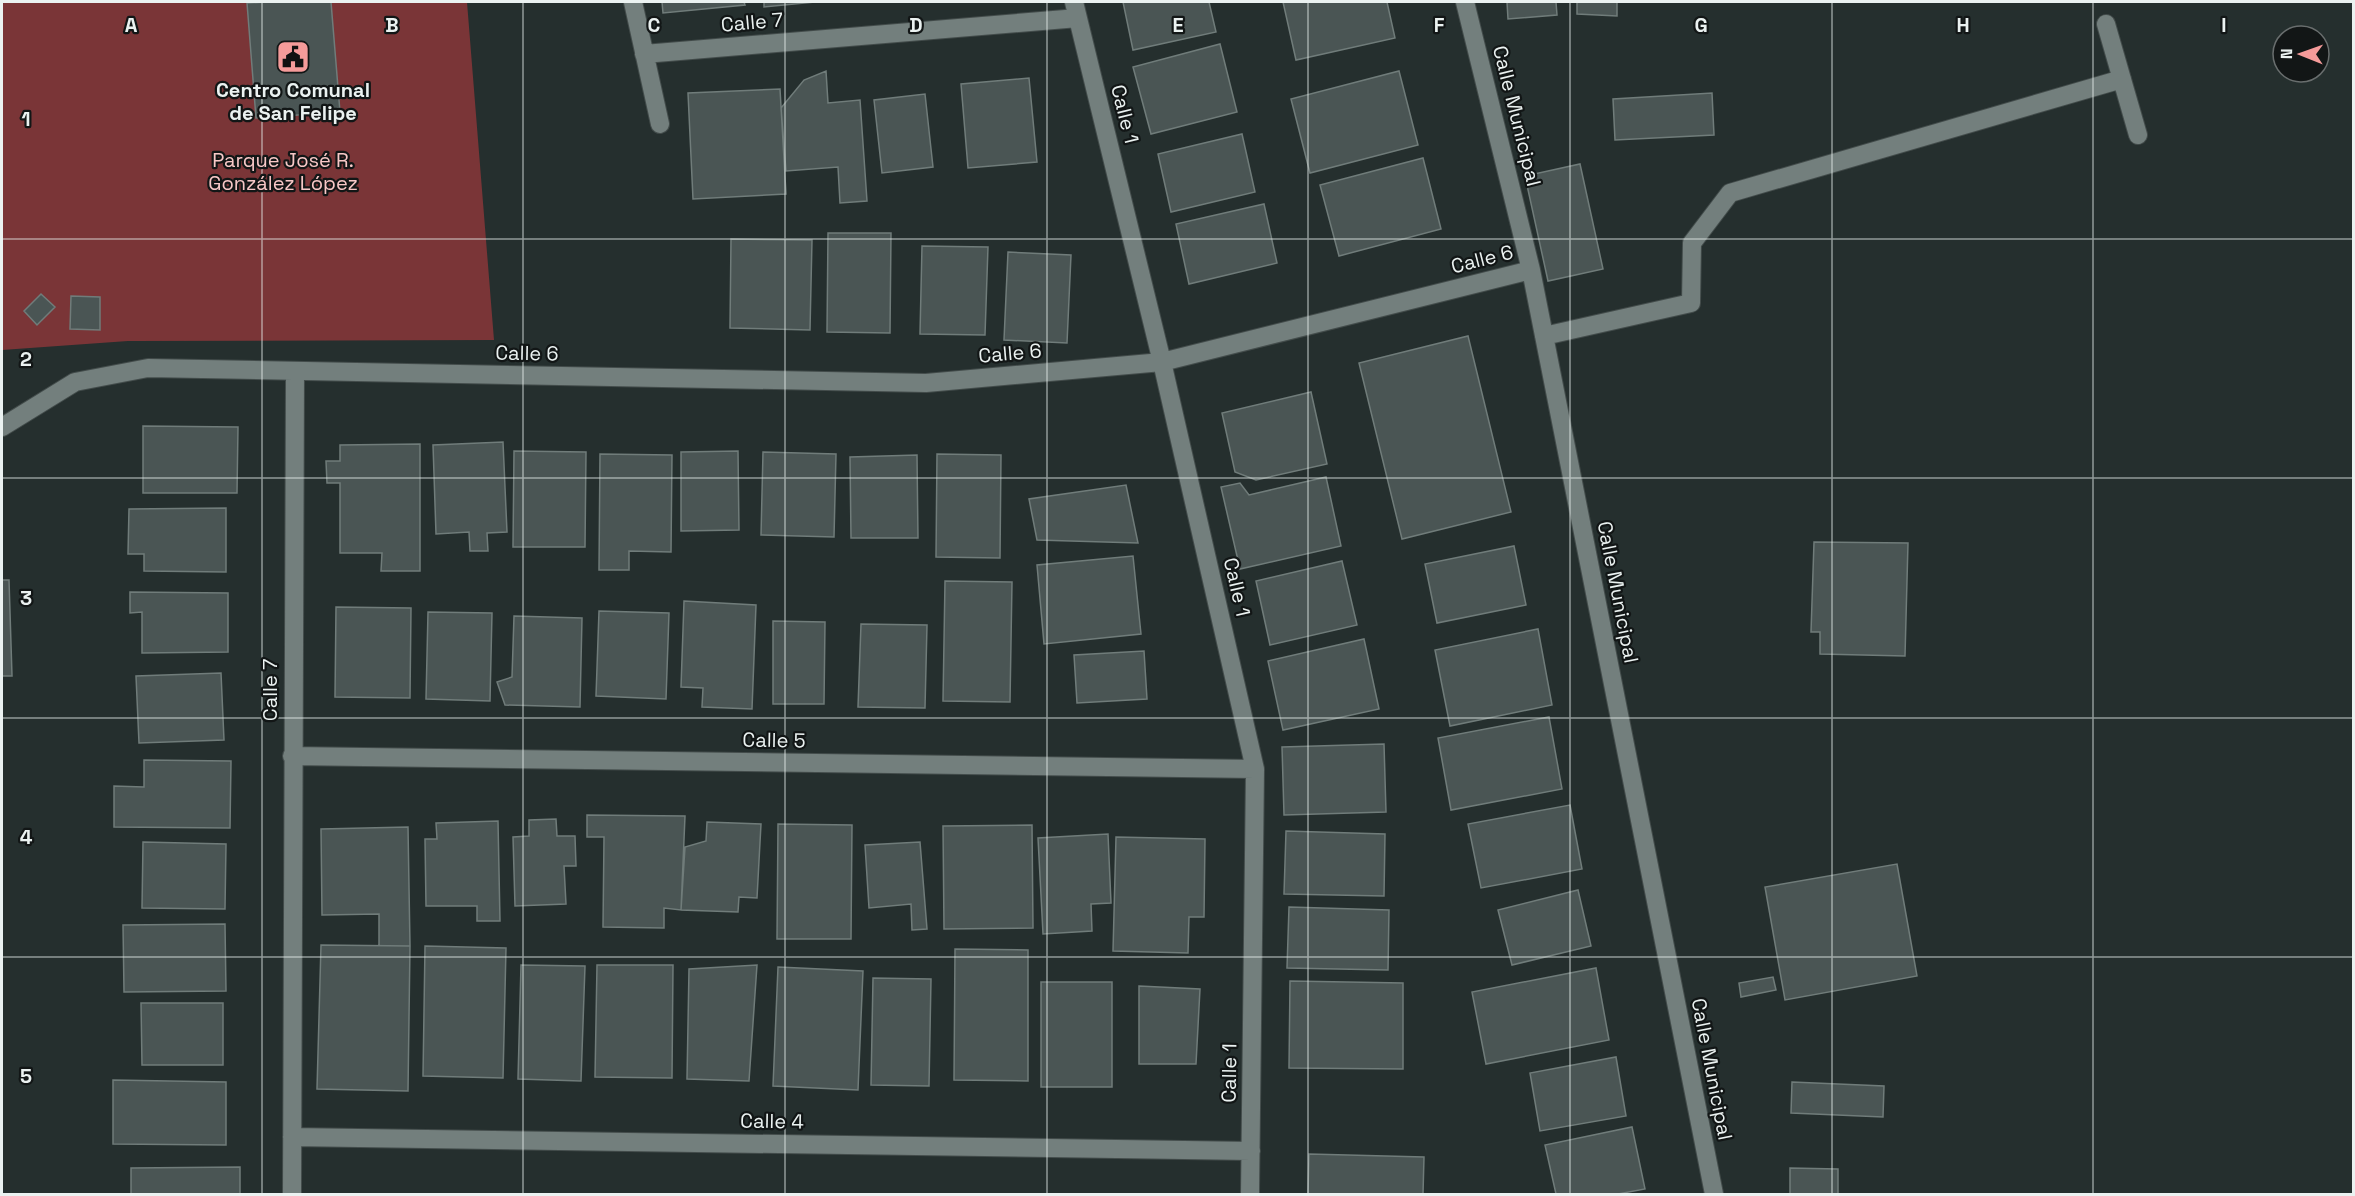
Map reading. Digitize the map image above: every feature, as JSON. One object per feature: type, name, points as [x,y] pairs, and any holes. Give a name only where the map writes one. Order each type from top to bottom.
[{"type":"street","points":[[633,2],[660,124]]},
{"type":"street","name":"Calle Municipal","points":[[1465,2],[1531,270],[1714,1194]]},
{"type":"street","name":"Calle 7","points":[[644,54],[1076,10]]},
{"type":"street","name":"Calle 1","points":[[1076,10],[1162,362],[1255,769],[1250,1194]]},
{"type":"street","points":[[2106,24],[2138,135]]},
{"type":"street","points":[[1544,336],[1690,303],[1692,243],[1730,193],[2122,79]]},
{"type":"street","name":"Calle 6","points":[[295,372],[926,382],[1162,362],[1531,270]]},
{"type":"street","points":[[2,427],[75,382],[148,368],[295,372]]},
{"type":"street","name":"Calle 7","points":[[292,1194],[295,372]]},
{"type":"street","name":"Calle 5","points":[[292,756],[1255,769]]},
{"type":"street","name":"Calle 4","points":[[292,1137],[1251,1151]]},
{"type":"green space","name":"Parque José R. González López","points":[[2,2],[467,2],[494,340],[128,341],[2,350]]},
{"type":"building","name":"Centro Comunal de San Felipe","points":[[331,2],[340,112],[256,118],[247,3]]},
{"type":"building","points":[[662,2],[744,2],[745,5],[663,13]]},
{"type":"building","points":[[764,2],[815,2],[764,7]]},
{"type":"building","points":[[1123,2],[1209,2],[1216,32],[1133,50]]},
{"type":"building","points":[[1283,2],[1387,2],[1395,38],[1296,60]]},
{"type":"building","points":[[1507,2],[1556,2],[1557,15],[1508,19]]},
{"type":"building","points":[[1577,2],[1617,2],[1617,16],[1577,14]]},
{"type":"building","points":[[1220,44],[1237,112],[1151,134],[1133,67]]},
{"type":"building","points":[[826,71],[828,103],[860,100],[867,201],[840,203],[838,167],[786,171],[781,108],[804,80]]},
{"type":"building","points":[[1399,71],[1418,145],[1310,173],[1291,99]]},
{"type":"building","points":[[1029,78],[1037,162],[968,168],[961,84]]},
{"type":"building","points":[[780,89],[786,194],[693,199],[688,93]]},
{"type":"building","points":[[1712,93],[1714,135],[1615,140],[1613,99]]},
{"type":"building","points":[[925,94],[933,167],[882,173],[874,100]]},
{"type":"building","points":[[1242,134],[1255,192],[1171,212],[1158,154]]},
{"type":"building","points":[[1423,158],[1441,229],[1339,256],[1320,185]]},
{"type":"building","points":[[1580,164],[1603,269],[1548,281],[1525,176]]},
{"type":"building","points":[[1264,204],[1277,263],[1189,284],[1176,224]]},
{"type":"building","points":[[828,233],[891,233],[890,333],[827,332]]},
{"type":"building","points":[[731,239],[812,240],[810,330],[730,328]]},
{"type":"building","points":[[922,246],[988,247],[985,335],[920,334]]},
{"type":"building","points":[[1008,252],[1071,255],[1067,343],[1004,340]]},
{"type":"building","points":[[41,294],[55,307],[37,325],[24,311]]},
{"type":"building","points":[[71,296],[100,297],[100,330],[70,329]]},
{"type":"building","points":[[1468,336],[1511,512],[1402,539],[1359,363]]},
{"type":"building","points":[[1311,392],[1327,464],[1256,480],[1235,472],[1222,413]]},
{"type":"building","points":[[143,426],[238,427],[237,493],[143,493]]},
{"type":"building","points":[[503,442],[507,532],[487,533],[488,551],[470,551],[469,532],[436,534],[433,445]]},
{"type":"building","points":[[420,444],[420,571],[381,571],[382,553],[340,553],[340,483],[327,483],[326,461],[340,461],[340,445]]},
{"type":"building","points":[[514,451],[586,452],[585,547],[513,547]]},
{"type":"building","points":[[738,451],[739,530],[681,531],[681,452]]},
{"type":"building","points":[[763,452],[836,454],[834,537],[761,535]]},
{"type":"building","points":[[600,454],[672,455],[671,552],[629,551],[629,570],[599,570]]},
{"type":"building","points":[[937,454],[1001,455],[1000,558],[936,557]]},
{"type":"building","points":[[917,455],[918,538],[851,538],[850,457]]},
{"type":"building","points":[[1326,477],[1341,546],[1240,569],[1221,487],[1240,483],[1249,495]]},
{"type":"building","points":[[1126,485],[1138,543],[1037,540],[1029,499]]},
{"type":"building","points":[[226,508],[226,572],[144,571],[144,554],[128,554],[129,509]]},
{"type":"building","points":[[1814,542],[1908,543],[1905,656],[1820,654],[1820,632],[1811,632]]},
{"type":"building","points":[[1514,546],[1526,605],[1437,623],[1425,564]]},
{"type":"building","points":[[1133,556],[1141,634],[1044,644],[1037,565]]},
{"type":"building","points":[[1342,561],[1357,625],[1270,645],[1256,581]]},
{"type":"building","points":[[2,580],[9,580],[12,676],[2,676]]},
{"type":"building","points":[[945,581],[1012,582],[1010,702],[943,701]]},
{"type":"building","points":[[130,592],[228,593],[228,652],[142,653],[142,612],[130,613]]},
{"type":"building","points":[[684,601],[756,605],[752,709],[702,707],[703,688],[681,687]]},
{"type":"building","points":[[336,607],[411,608],[410,698],[335,697]]},
{"type":"building","points":[[599,611],[669,613],[666,699],[596,696]]},
{"type":"building","points":[[428,612],[492,613],[490,701],[426,699]]},
{"type":"building","points":[[514,616],[582,618],[580,707],[505,705],[497,682],[512,677]]},
{"type":"building","points":[[773,621],[825,622],[824,704],[773,704]]},
{"type":"building","points":[[861,624],[927,625],[925,708],[858,707]]},
{"type":"building","points":[[1538,629],[1552,705],[1450,726],[1435,650]]},
{"type":"building","points":[[1364,639],[1379,709],[1283,730],[1268,661]]},
{"type":"building","points":[[1144,651],[1147,699],[1077,703],[1074,655]]},
{"type":"building","points":[[221,673],[224,740],[139,743],[136,676]]},
{"type":"building","points":[[1549,717],[1562,789],[1451,810],[1438,738]]},
{"type":"building","points":[[1384,744],[1386,812],[1284,815],[1282,747]]},
{"type":"building","points":[[144,760],[231,761],[230,828],[114,827],[114,786],[144,787]]},
{"type":"building","points":[[1570,805],[1582,869],[1481,888],[1468,824]]},
{"type":"building","points":[[587,815],[685,816],[681,910],[664,908],[664,928],[603,927],[604,837],[587,837]]},
{"type":"building","points":[[556,819],[557,836],[575,836],[576,866],[564,866],[566,904],[515,906],[513,837],[529,836],[529,820]]},
{"type":"building","points":[[498,821],[500,921],[477,921],[477,906],[426,906],[425,839],[437,839],[436,823]]},
{"type":"building","points":[[707,822],[761,824],[757,898],[739,897],[738,912],[681,910],[685,847],[706,841]]},
{"type":"building","points":[[778,824],[852,825],[851,939],[777,939]]},
{"type":"building","points":[[1032,825],[1033,928],[944,929],[943,826]]},
{"type":"building","points":[[408,827],[410,946],[379,946],[379,914],[322,915],[321,829]]},
{"type":"building","points":[[1286,831],[1385,834],[1384,896],[1284,894]]},
{"type":"building","points":[[1108,834],[1111,903],[1091,904],[1092,931],[1043,934],[1038,838]]},
{"type":"building","points":[[1116,837],[1205,839],[1204,917],[1189,917],[1188,953],[1113,951]]},
{"type":"building","points":[[143,842],[226,844],[225,909],[142,908]]},
{"type":"building","points":[[920,842],[927,929],[912,930],[911,904],[869,908],[865,845]]},
{"type":"building","points":[[1897,864],[1917,976],[1785,1000],[1765,887]]},
{"type":"building","points":[[1578,890],[1591,946],[1512,965],[1498,910]]},
{"type":"building","points":[[1289,907],[1389,910],[1388,970],[1287,968]]},
{"type":"building","points":[[225,924],[226,991],[124,992],[123,925]]},
{"type":"building","points":[[321,945],[410,946],[408,1091],[317,1089]]},
{"type":"building","points":[[425,946],[506,948],[503,1078],[423,1076]]},
{"type":"building","points":[[955,949],[1028,950],[1028,1081],[954,1080]]},
{"type":"building","points":[[521,965],[585,966],[581,1081],[518,1079]]},
{"type":"building","points":[[597,965],[673,965],[672,1078],[595,1077]]},
{"type":"building","points":[[757,965],[749,1081],[687,1079],[689,969]]},
{"type":"building","points":[[778,967],[863,971],[858,1090],[773,1086]]},
{"type":"building","points":[[1596,968],[1609,1040],[1486,1064],[1472,992]]},
{"type":"building","points":[[1773,977],[1776,990],[1741,997],[1739,983]]},
{"type":"building","points":[[873,978],[931,979],[929,1086],[871,1085]]},
{"type":"building","points":[[1290,981],[1403,983],[1403,1069],[1289,1068]]},
{"type":"building","points":[[1041,982],[1112,982],[1112,1087],[1041,1087]]},
{"type":"building","points":[[1139,986],[1200,989],[1196,1064],[1139,1064]]},
{"type":"building","points":[[141,1003],[223,1003],[223,1065],[142,1065]]},
{"type":"building","points":[[1616,1057],[1626,1116],[1540,1131],[1530,1073]]},
{"type":"building","points":[[113,1080],[226,1082],[226,1145],[113,1144]]},
{"type":"building","points":[[1792,1082],[1884,1086],[1883,1117],[1791,1113]]},
{"type":"building","points":[[1632,1127],[1645,1189],[1618,1194],[1556,1194],[1545,1145]]},
{"type":"building","points":[[1309,1154],[1424,1157],[1423,1194],[1308,1194]]},
{"type":"building","points":[[240,1167],[240,1194],[131,1194],[131,1168]]},
{"type":"building","points":[[1790,1168],[1838,1169],[1838,1194],[1790,1194]]},
{"type":"place","name":"Centro Comunal de San Felipe","points":[[293,57]]}]
